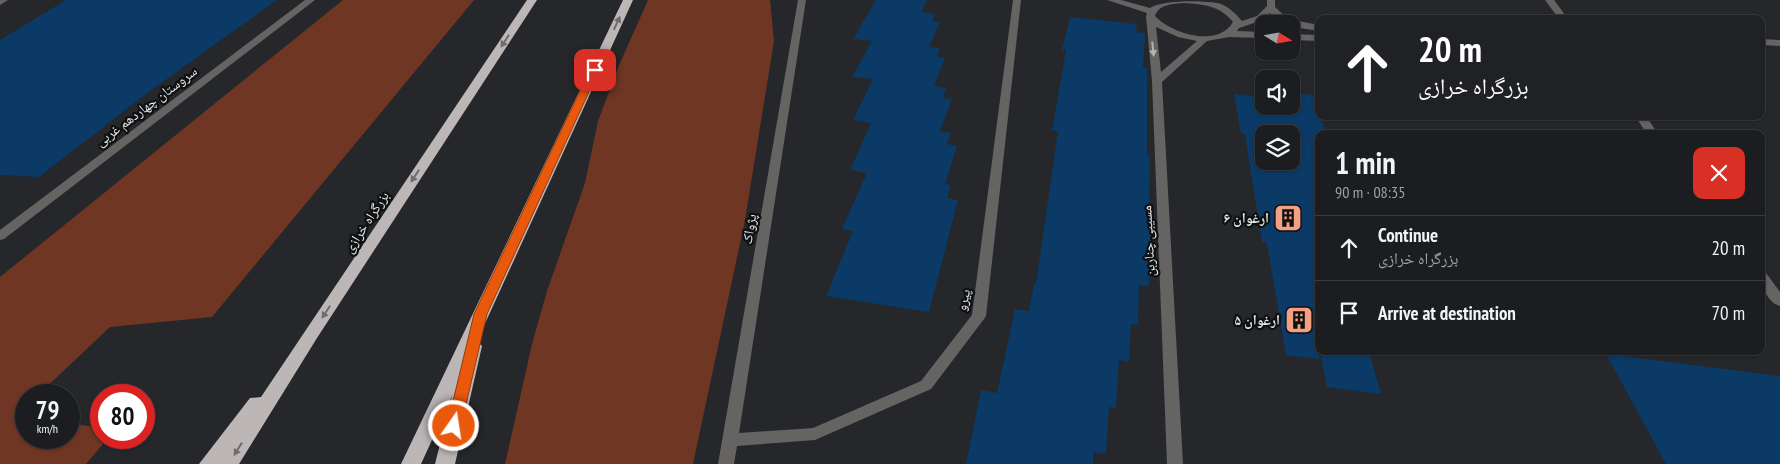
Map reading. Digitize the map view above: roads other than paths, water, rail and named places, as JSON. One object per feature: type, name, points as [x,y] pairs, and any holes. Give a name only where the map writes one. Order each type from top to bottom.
[{"type":"highway","name":"بزرگراه خرازی","points":[[228,464],[311,334],[532,0]]},
{"type":"highway","points":[[411,464],[628,0]]},
{"type":"highway","points":[[445,464],[480,314]]},
{"type":"highway","points":[[209,464],[311,334]]},
{"type":"street","points":[[0,2],[4,0]]},
{"type":"street","name":"سروستان چهاردهم غربی","points":[[0,236],[311,0]]},
{"type":"street","name":"پژواک","points":[[726,464],[802,0]]},
{"type":"street","name":"پیرو","points":[[730,440],[815,434],[926,385],[979,316],[1017,0]]},
{"type":"street","points":[[1111,0],[1150,13],[1162,29],[1190,37],[1205,38],[1230,34],[1255,35]]},
{"type":"street","points":[[1183,0],[1202,2],[1226,10],[1234,16],[1237,26]]},
{"type":"street","points":[[1150,13],[1165,2],[1189,0]]},
{"type":"street","points":[[1202,2],[1231,0]]},
{"type":"street","points":[[1549,0],[1561,15]]},
{"type":"street","points":[[1230,34],[1237,26],[1260,18],[1271,3]]},
{"type":"street","points":[[1271,3],[1276,16],[1286,22],[1315,27]]},
{"type":"street","name":"مسیبی چناربن","points":[[1150,13],[1157,82],[1176,464]]},
{"type":"street","points":[[1300,37],[1315,38]]},
{"type":"street","points":[[1157,82],[1205,38]]},
{"type":"street","points":[[1765,42],[1780,43]]},
{"type":"street","points":[[1765,281],[1780,301]]},
{"type":"place","name":"ارغوان ۶","points":[[1288,218]]},
{"type":"place","name":"ارغوان ۵","points":[[1299,320]]}]
